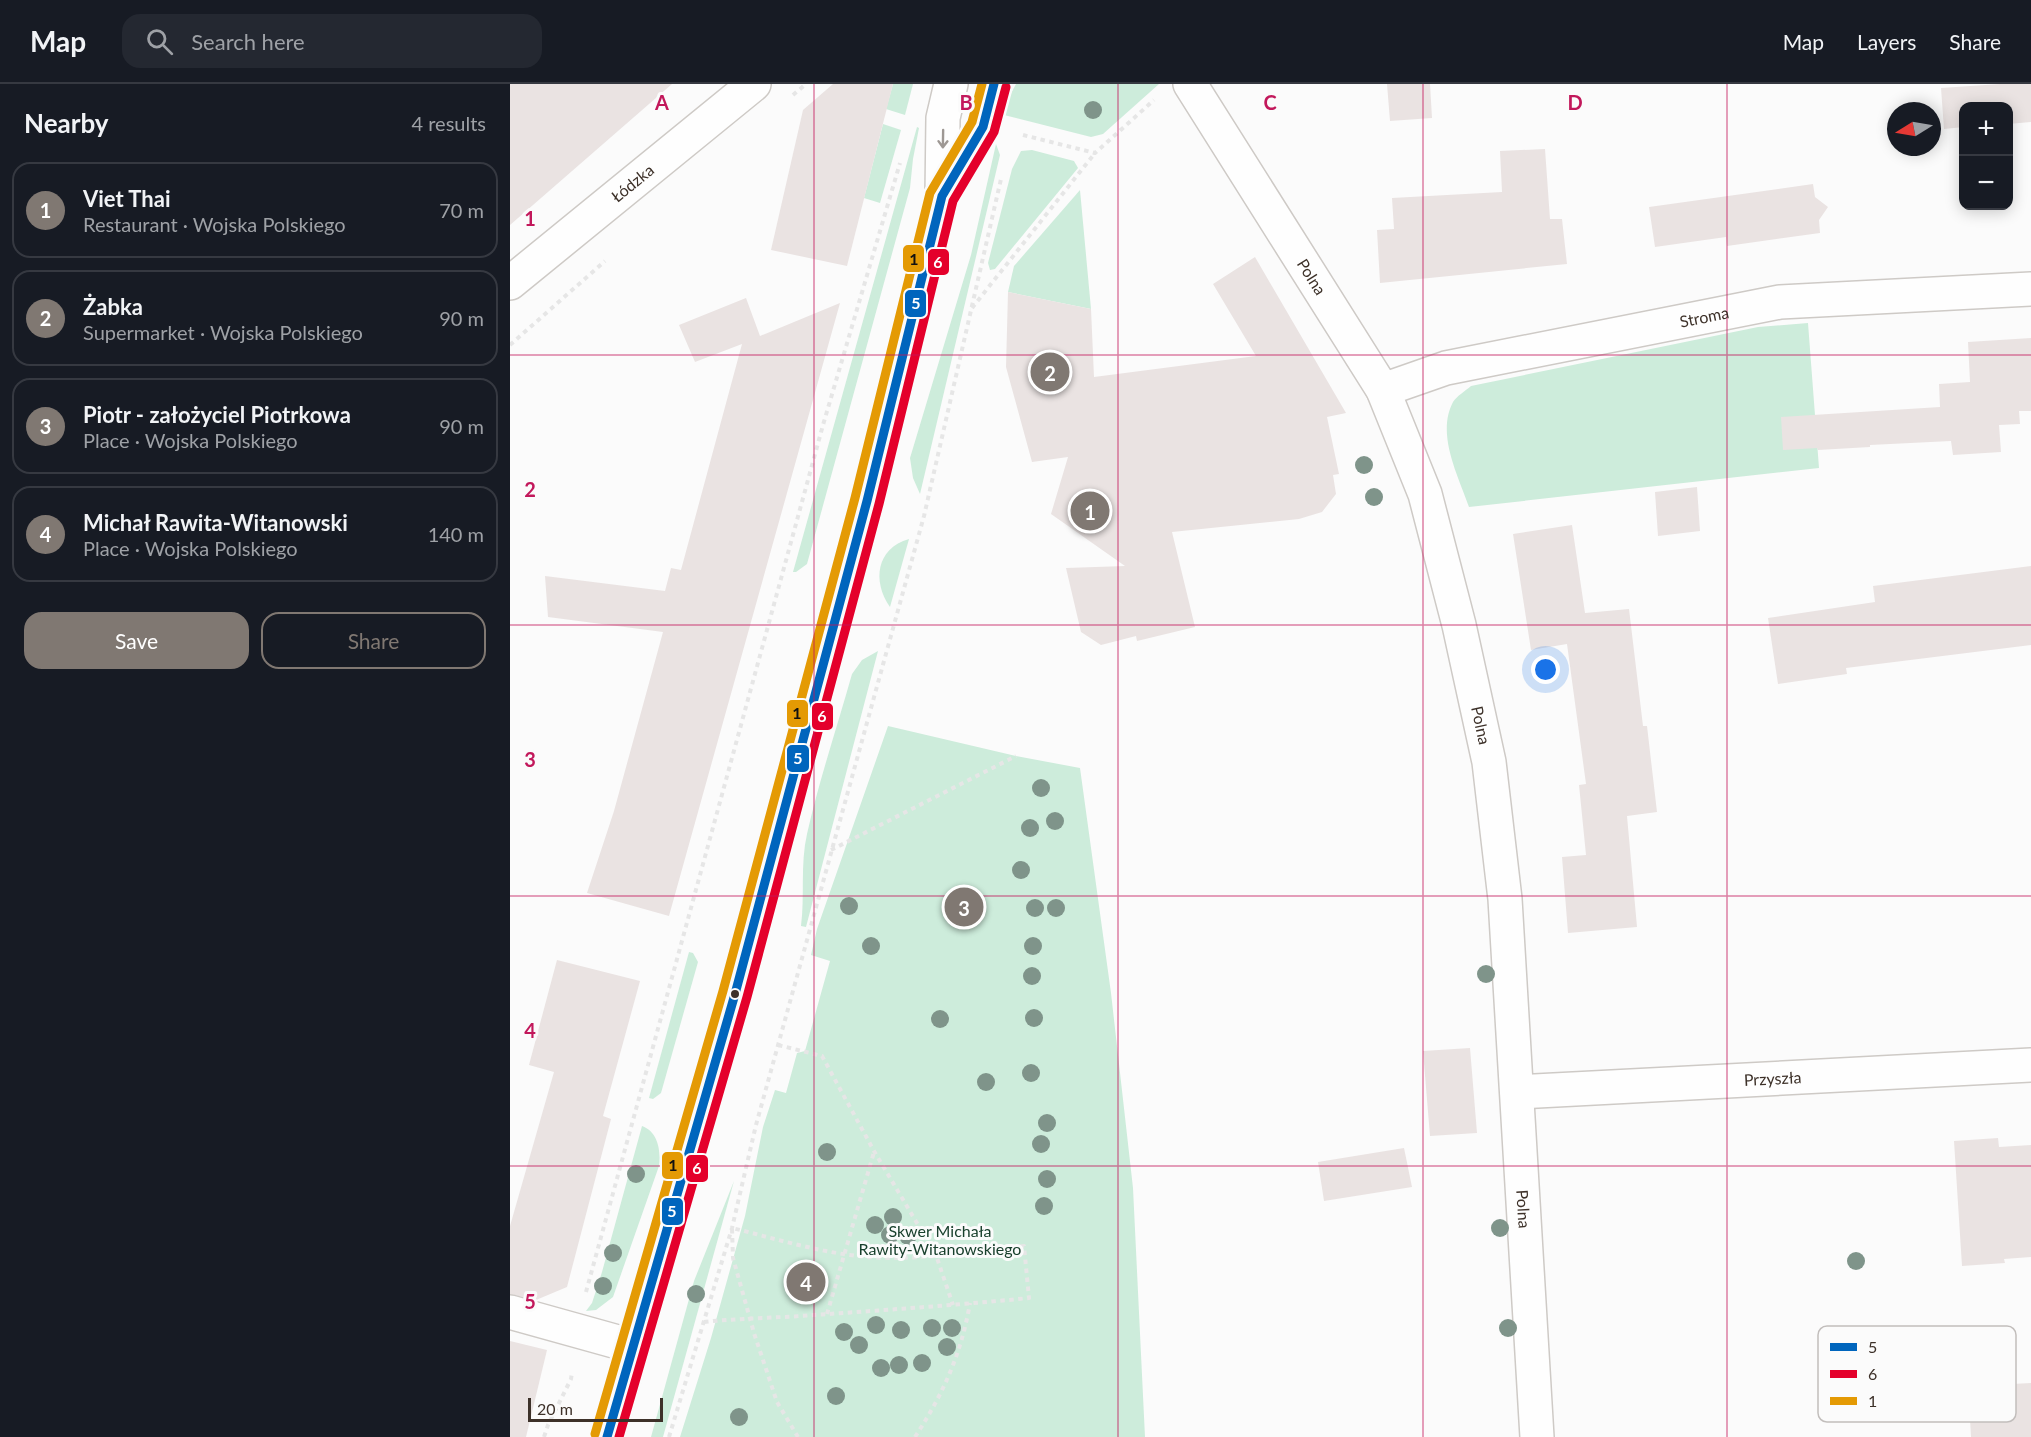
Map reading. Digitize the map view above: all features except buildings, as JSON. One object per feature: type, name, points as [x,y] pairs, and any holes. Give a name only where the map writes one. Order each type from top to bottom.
[{"type":"street","name":"Łódzka","points":[[510,283],[754,84]]},
{"type":"street","points":[[607,1437],[699,1125],[867,501],[942,196],[943,118],[951,84]]},
{"type":"street","points":[[942,196],[983,127],[994,84]]},
{"type":"street","name":"Polna","points":[[1190,84],[1383,390],[1425,494],[1459,625],[1489,762],[1505,898],[1537,1437]]},
{"type":"street","name":"Stroma","points":[[1383,390],[1446,368],[1780,302],[2031,289]]},
{"type":"street","name":"Przyszła","points":[[1516,1092],[2031,1065]]},
{"type":"street","points":[[510,1312],[632,1346]]},
{"type":"path","points":[[970,310],[1095,153],[1155,99]]},
{"type":"path","points":[[1022,135],[1095,153]]},
{"type":"path","points":[[544,1437],[571,1379],[573,1360],[570,1350],[823,425],[902,157]]},
{"type":"path","points":[[669,1437],[732,1228],[756,1125],[830,850],[924,516],[1001,177]]},
{"type":"path","points":[[830,850],[1016,756]]},
{"type":"path","points":[[778,1045],[822,1056],[874,1151],[936,1255],[953,1305]]},
{"type":"path","points":[[827,1314],[874,1151]]},
{"type":"path","points":[[704,1322],[1029,1298],[1024,1246],[909,1258],[866,1257],[805,1248],[732,1228]]},
{"type":"path","points":[[732,1228],[733,1258],[750,1319],[777,1402],[798,1437]]},
{"type":"path","points":[[915,1437],[950,1376],[964,1338],[970,1304]]},
{"type":"green space","points":[[893,84],[913,84],[905,115],[886,109]]},
{"type":"green space","points":[[1016,84],[1159,84],[1103,134],[1091,137],[1004,115],[1007,101]]},
{"type":"green space","points":[[883,124],[901,130],[880,203],[864,198]]},
{"type":"green space","points":[[917,127],[919,128],[910,188],[807,564],[793,572]]},
{"type":"green space","points":[[996,144],[1000,155],[920,494],[913,478],[910,458],[971,255]]},
{"type":"green space","points":[[1032,150],[1074,161],[1078,168],[995,269],[990,270],[988,263],[1012,169],[1021,151]]},
{"type":"green space","points":[[1080,190],[1091,309],[1008,292],[1014,266]]},
{"type":"green space","points":[[1808,323],[1819,468],[1469,507],[1451,454],[1447,427],[1448,414],[1453,402],[1471,386],[1758,327]]},
{"type":"green space","points":[[909,539],[890,607],[881,587],[880,567],[890,550],[898,543]]},
{"type":"green space","points":[[878,651],[806,927],[801,926],[805,846],[823,774],[852,674],[862,660]]},
{"type":"green space","name":"Skwer Michała Rawity-Witanowskiego","points":[[888,726],[1016,756],[1080,768],[1111,993],[1133,1188],[1145,1437],[680,1437],[711,1338],[745,1216],[763,1127],[775,1090],[786,1093],[797,1053],[805,1051],[830,961],[811,955],[817,929]]},
{"type":"green space","points":[[689,952],[693,953],[698,962],[661,1093],[653,1099],[649,1098]]},
{"type":"green space","points":[[642,1126],[655,1137],[659,1166],[613,1297],[596,1310],[586,1311],[592,1303],[602,1272]]},
{"type":"green space","points":[[734,1181],[663,1437],[651,1437],[694,1281]]},
{"type":"transit line","name":"1","points":[[595,1434],[723,991],[855,498],[930,193],[972,122],[982,84]]},
{"type":"transit line","name":"5","points":[[607,1437],[735,994],[867,501],[942,196],[983,127],[994,84]]},
{"type":"transit line","name":"6","points":[[619,1437],[747,997],[879,504],[953,201],[994,132],[1006,87]]},
{"type":"place","name":"Żabka","points":[[1050,372]]},
{"type":"place","name":"Viet Thai","points":[[1090,511]]},
{"type":"place","name":"Piotr - założyciel Piotrkowa","points":[[964,907]]},
{"type":"place","name":"Michał Rawita-Witanowski","points":[[806,1282]]}]
